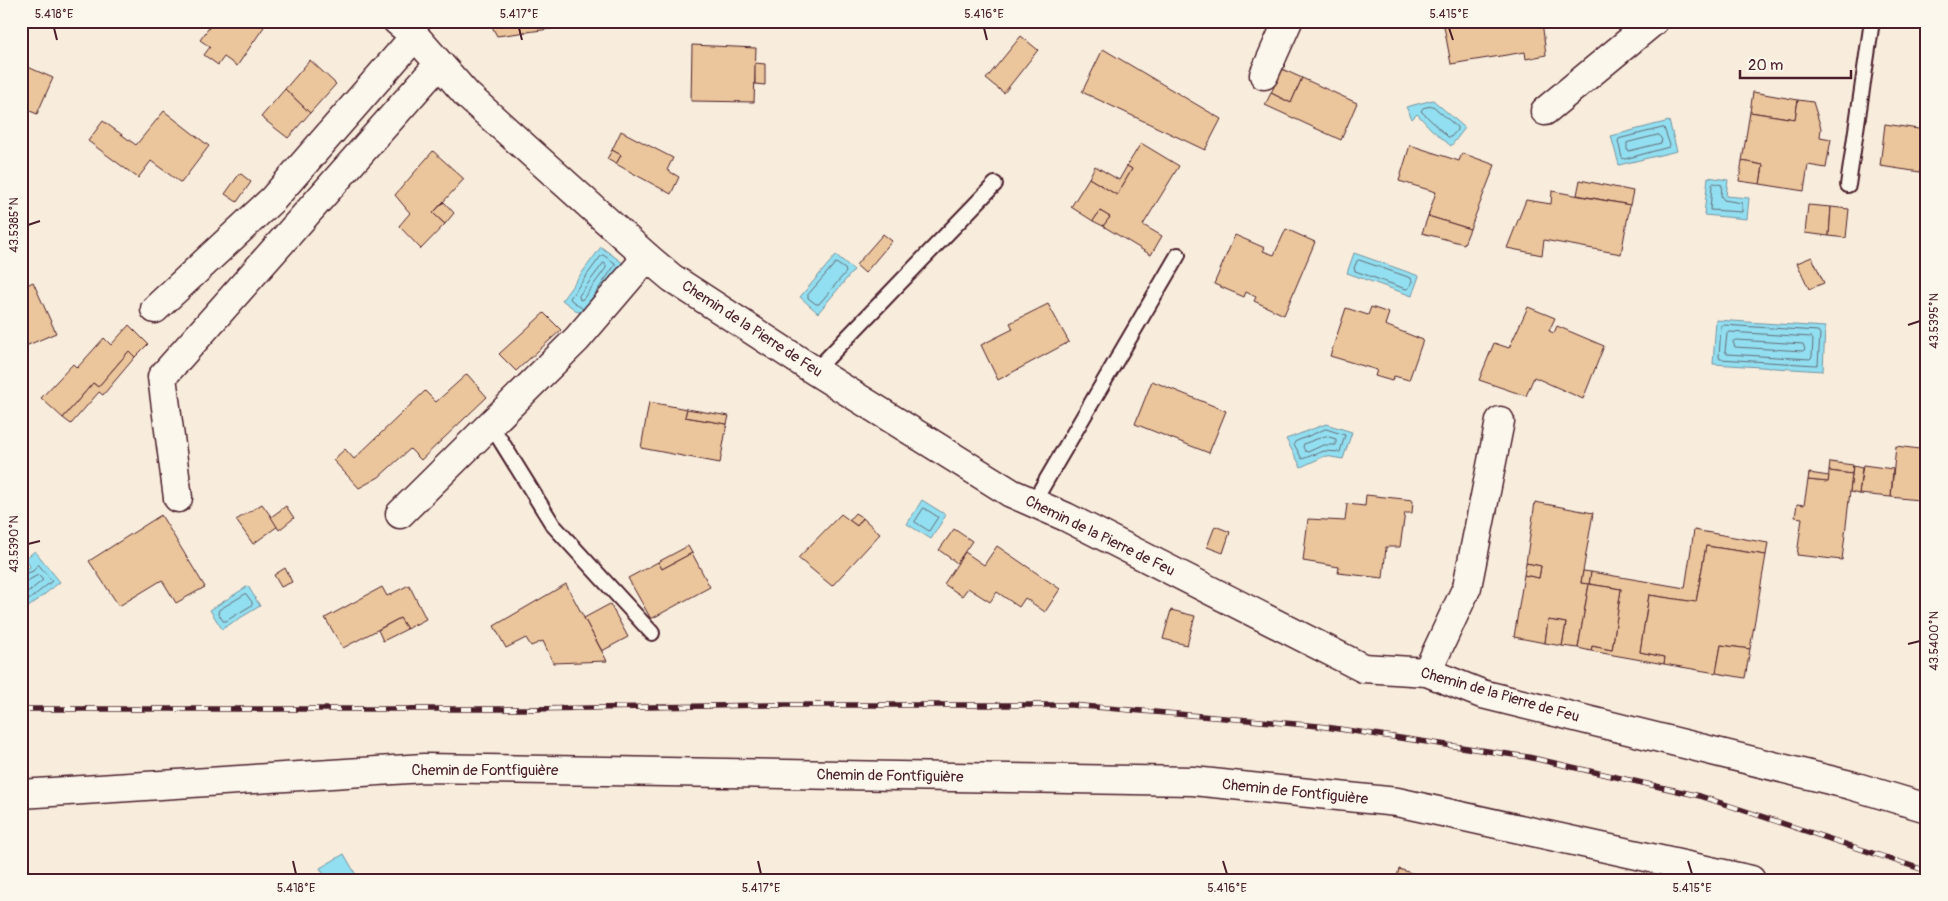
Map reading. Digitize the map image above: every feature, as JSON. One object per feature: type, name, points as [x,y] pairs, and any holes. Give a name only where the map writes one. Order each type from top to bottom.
[{"type":"street","points":[[1264,75],[1288,21]]},
{"type":"street","points":[[1545,111],[1654,21]]},
{"type":"street","points":[[155,309],[273,199],[406,28]]},
{"type":"street","name":"Chemin de la Pierre de Feu","points":[[406,28],[467,95],[672,278],[815,371],[1011,493],[1066,517],[1363,668],[1427,672],[1482,694],[1840,782],[1927,808]]},
{"type":"street","points":[[178,498],[162,376],[439,64]]},
{"type":"street","points":[[400,514],[577,339],[647,257]]},
{"type":"street","points":[[1427,672],[1467,587],[1500,421]]},
{"type":"street","name":"Chemin de Fontfiguière","points":[[21,794],[424,768],[1193,781],[1397,802],[1751,880]]},
{"type":"lane","points":[[1848,185],[1872,21]]},
{"type":"lane","points":[[815,371],[995,184]]},
{"type":"lane","points":[[1033,503],[1178,255]]},
{"type":"lane","points":[[491,425],[553,525],[652,633]]},
{"type":"water","points":[[1433,100],[1465,128],[1451,146],[1417,114],[1412,119],[1406,107]]},
{"type":"water","points":[[1669,121],[1677,151],[1619,165],[1611,136]]},
{"type":"water","points":[[1708,177],[1728,180],[1726,196],[1749,198],[1747,219],[1704,215]]},
{"type":"water","points":[[601,247],[623,263],[585,317],[562,300]]},
{"type":"water","points":[[1354,253],[1419,276],[1412,296],[1347,273]]},
{"type":"water","points":[[836,255],[854,270],[818,313],[800,297]]},
{"type":"water","points":[[1716,320],[1825,327],[1823,371],[1713,364]]},
{"type":"water","points":[[1326,424],[1352,432],[1343,459],[1325,456],[1301,467],[1286,439]]},
{"type":"water","points":[[922,500],[946,515],[931,539],[907,524]]},
{"type":"water","points":[[35,551],[60,582],[26,609],[21,609],[21,572],[30,567],[26,558]]},
{"type":"water","points":[[248,586],[260,606],[222,629],[210,610]]},
{"type":"water","points":[[344,854],[359,880],[327,880],[320,868]]},
{"type":"building","points":[[214,21],[268,21],[237,66],[224,57],[218,65],[204,55],[210,47],[200,40]]},
{"type":"building","points":[[489,21],[571,21],[572,26],[497,36]]},
{"type":"building","points":[[1443,21],[1517,21],[1518,23],[1542,21],[1546,55],[1526,59],[1525,52],[1451,64]]},
{"type":"building","points":[[1021,36],[1038,50],[1004,93],[986,79]]},
{"type":"building","points":[[692,45],[756,48],[754,102],[691,101]]},
{"type":"building","points":[[1103,49],[1221,119],[1205,150],[1082,92]]},
{"type":"building","points":[[310,60],[336,84],[310,113],[285,89]]},
{"type":"building","points":[[755,63],[765,64],[765,85],[755,84]]},
{"type":"building","points":[[21,64],[53,78],[37,114],[21,107]]},
{"type":"building","points":[[1282,69],[1302,78],[1291,103],[1271,93]]},
{"type":"building","points":[[1302,78],[1357,103],[1341,140],[1265,105],[1271,93],[1291,103]]},
{"type":"building","points":[[285,89],[310,113],[288,138],[261,117]]},
{"type":"building","points":[[1753,92],[1798,100],[1795,119],[1750,112]]},
{"type":"building","points":[[1798,100],[1813,102],[1821,128],[1820,137],[1831,139],[1826,168],[1808,165],[1804,191],[1760,184],[1763,165],[1742,161],[1750,112],[1795,119]]},
{"type":"building","points":[[164,111],[209,146],[181,183],[151,161],[138,178],[88,141],[103,121],[136,145]]},
{"type":"building","points":[[1885,124],[1925,130],[1922,146],[1927,147],[1927,166],[1922,165],[1920,172],[1880,166]]},
{"type":"building","points":[[621,131],[673,158],[667,170],[679,177],[671,194],[616,164],[621,155],[612,150]]},
{"type":"building","points":[[1141,143],[1179,166],[1143,225],[1162,236],[1151,255],[1103,226],[1110,217],[1100,211],[1093,221],[1071,207],[1089,178],[1117,195],[1132,169],[1127,166]]},
{"type":"building","points":[[1410,145],[1459,161],[1462,153],[1495,165],[1470,229],[1428,216],[1436,192],[1399,181]]},
{"type":"building","points":[[612,150],[621,155],[616,164],[607,159]]},
{"type":"building","points":[[433,151],[464,179],[433,213],[445,224],[421,249],[399,226],[410,213],[395,195]]},
{"type":"building","points":[[1742,161],[1763,165],[1760,184],[1739,181]]},
{"type":"building","points":[[1095,166],[1119,180],[1127,166],[1132,169],[1117,195],[1089,178]]},
{"type":"building","points":[[240,173],[251,182],[237,202],[225,194]]},
{"type":"building","points":[[1580,180],[1633,191],[1630,205],[1577,195]]},
{"type":"building","points":[[1552,191],[1630,205],[1621,254],[1544,240],[1542,255],[1507,248],[1526,200],[1551,204]]},
{"type":"building","points":[[444,202],[454,213],[445,224],[433,213]]},
{"type":"building","points":[[1808,205],[1831,207],[1829,236],[1805,233]]},
{"type":"building","points":[[1831,207],[1849,209],[1846,238],[1829,236]]},
{"type":"building","points":[[1100,211],[1110,217],[1103,226],[1093,221]]},
{"type":"building","points":[[1428,216],[1470,229],[1464,244],[1422,233]]},
{"type":"building","points":[[1286,229],[1315,242],[1284,315],[1254,301],[1256,297],[1246,292],[1244,297],[1214,284],[1235,235],[1265,248],[1263,251],[1274,255]]},
{"type":"building","points":[[883,234],[892,241],[865,273],[856,265]]},
{"type":"building","points":[[1812,257],[1824,283],[1809,289],[1797,263]]},
{"type":"building","points":[[33,282],[56,333],[21,348],[21,288]]},
{"type":"building","points":[[1048,304],[1069,342],[998,380],[981,345],[1013,329],[1010,323]]},
{"type":"building","points":[[1371,307],[1389,313],[1385,325],[1423,340],[1409,380],[1394,376],[1392,381],[1375,376],[1377,370],[1330,356],[1346,308],[1368,315]]},
{"type":"building","points":[[1528,307],[1555,318],[1549,331],[1554,333],[1557,326],[1604,346],[1583,399],[1534,377],[1526,396],[1479,380],[1494,343],[1509,348]]},
{"type":"building","points":[[544,313],[561,330],[516,371],[499,354]]},
{"type":"building","points":[[129,325],[148,344],[135,357],[129,351],[98,387],[93,383],[63,418],[41,398],[73,364],[77,368],[104,338],[111,345]]},
{"type":"building","points":[[129,351],[135,357],[103,395],[99,392],[71,424],[63,418],[93,383],[98,387]]},
{"type":"building","points":[[467,374],[487,397],[421,460],[410,449],[379,477],[359,488],[333,460],[345,449],[354,459],[425,391],[436,402]]},
{"type":"building","points":[[1152,381],[1226,411],[1209,453],[1135,424]]},
{"type":"building","points":[[649,402],[687,409],[685,417],[727,424],[720,463],[641,448]]},
{"type":"building","points":[[687,409],[729,416],[727,424],[685,417]]},
{"type":"building","points":[[1896,446],[1927,450],[1927,501],[1891,497]]},
{"type":"building","points":[[1830,462],[1853,465],[1852,474],[1829,471]]},
{"type":"building","points":[[1863,465],[1893,469],[1891,497],[1859,494]]},
{"type":"building","points":[[1853,466],[1862,468],[1859,494],[1850,492]]},
{"type":"building","points":[[1829,471],[1852,474],[1842,560],[1797,555],[1802,518],[1795,517],[1797,504],[1804,505],[1808,480],[1828,482]]},
{"type":"building","points":[[1809,473],[1829,476],[1828,482],[1808,480]]},
{"type":"building","points":[[1366,495],[1413,500],[1412,513],[1405,513],[1400,547],[1386,547],[1383,578],[1338,573],[1339,567],[1303,561],[1308,519],[1345,521],[1347,504],[1365,506]]},
{"type":"building","points":[[1535,502],[1593,513],[1581,583],[1589,584],[1578,648],[1562,646],[1566,623],[1548,620],[1545,643],[1514,637],[1524,575],[1539,578],[1541,566],[1526,563]]},
{"type":"building","points":[[262,504],[278,526],[253,544],[236,520]]},
{"type":"building","points":[[286,506],[294,518],[279,530],[271,517]]},
{"type":"building","points":[[855,513],[863,518],[857,526],[849,520]]},
{"type":"building","points":[[841,514],[857,526],[863,518],[880,534],[832,586],[798,558]]},
{"type":"building","points":[[161,515],[205,587],[176,603],[162,580],[119,606],[89,561]]},
{"type":"building","points":[[1215,526],[1230,532],[1223,553],[1207,547]]},
{"type":"building","points":[[954,529],[972,541],[957,563],[939,550]]},
{"type":"building","points":[[1694,530],[1768,543],[1766,555],[1706,546],[1696,602],[1649,595],[1640,652],[1665,657],[1664,664],[1591,651],[1592,646],[1612,650],[1621,589],[1589,584],[1591,572],[1685,588]]},
{"type":"building","points":[[688,546],[692,553],[662,569],[658,562]]},
{"type":"building","points":[[997,546],[1060,589],[1045,612],[1025,598],[1019,607],[997,592],[990,602],[968,588],[962,596],[944,584],[965,552],[984,565]]},
{"type":"building","points":[[1706,546],[1766,555],[1750,649],[1721,645],[1716,673],[1664,664],[1665,657],[1640,652],[1649,595],[1696,602]]},
{"type":"building","points":[[692,553],[710,587],[651,619],[628,578],[658,562],[662,569]]},
{"type":"building","points":[[1526,563],[1541,566],[1539,578],[1524,575]]},
{"type":"building","points":[[285,568],[292,582],[281,587],[274,575]]},
{"type":"building","points":[[1583,571],[1591,572],[1589,584],[1581,583]]},
{"type":"building","points":[[566,584],[607,661],[553,663],[543,641],[531,646],[526,638],[506,648],[494,626]]},
{"type":"building","points":[[1589,584],[1621,589],[1612,650],[1592,646],[1591,651],[1578,648]]},
{"type":"building","points":[[409,585],[426,619],[407,629],[400,618],[343,648],[325,618],[382,587],[387,596]]},
{"type":"building","points":[[610,604],[628,637],[602,651],[584,618]]},
{"type":"building","points":[[1171,610],[1195,616],[1187,645],[1163,639]]},
{"type":"building","points":[[400,618],[407,629],[383,641],[378,630]]},
{"type":"building","points":[[1548,620],[1566,623],[1562,646],[1545,643]]},
{"type":"building","points":[[1721,645],[1750,649],[1745,678],[1716,673]]},
{"type":"building","points":[[1399,869],[1433,880],[1396,880]]},
{"type":"railway","points":[[21,709],[531,709],[768,705],[1071,705],[1319,726],[1528,757],[1700,796],[1927,871]]}]
